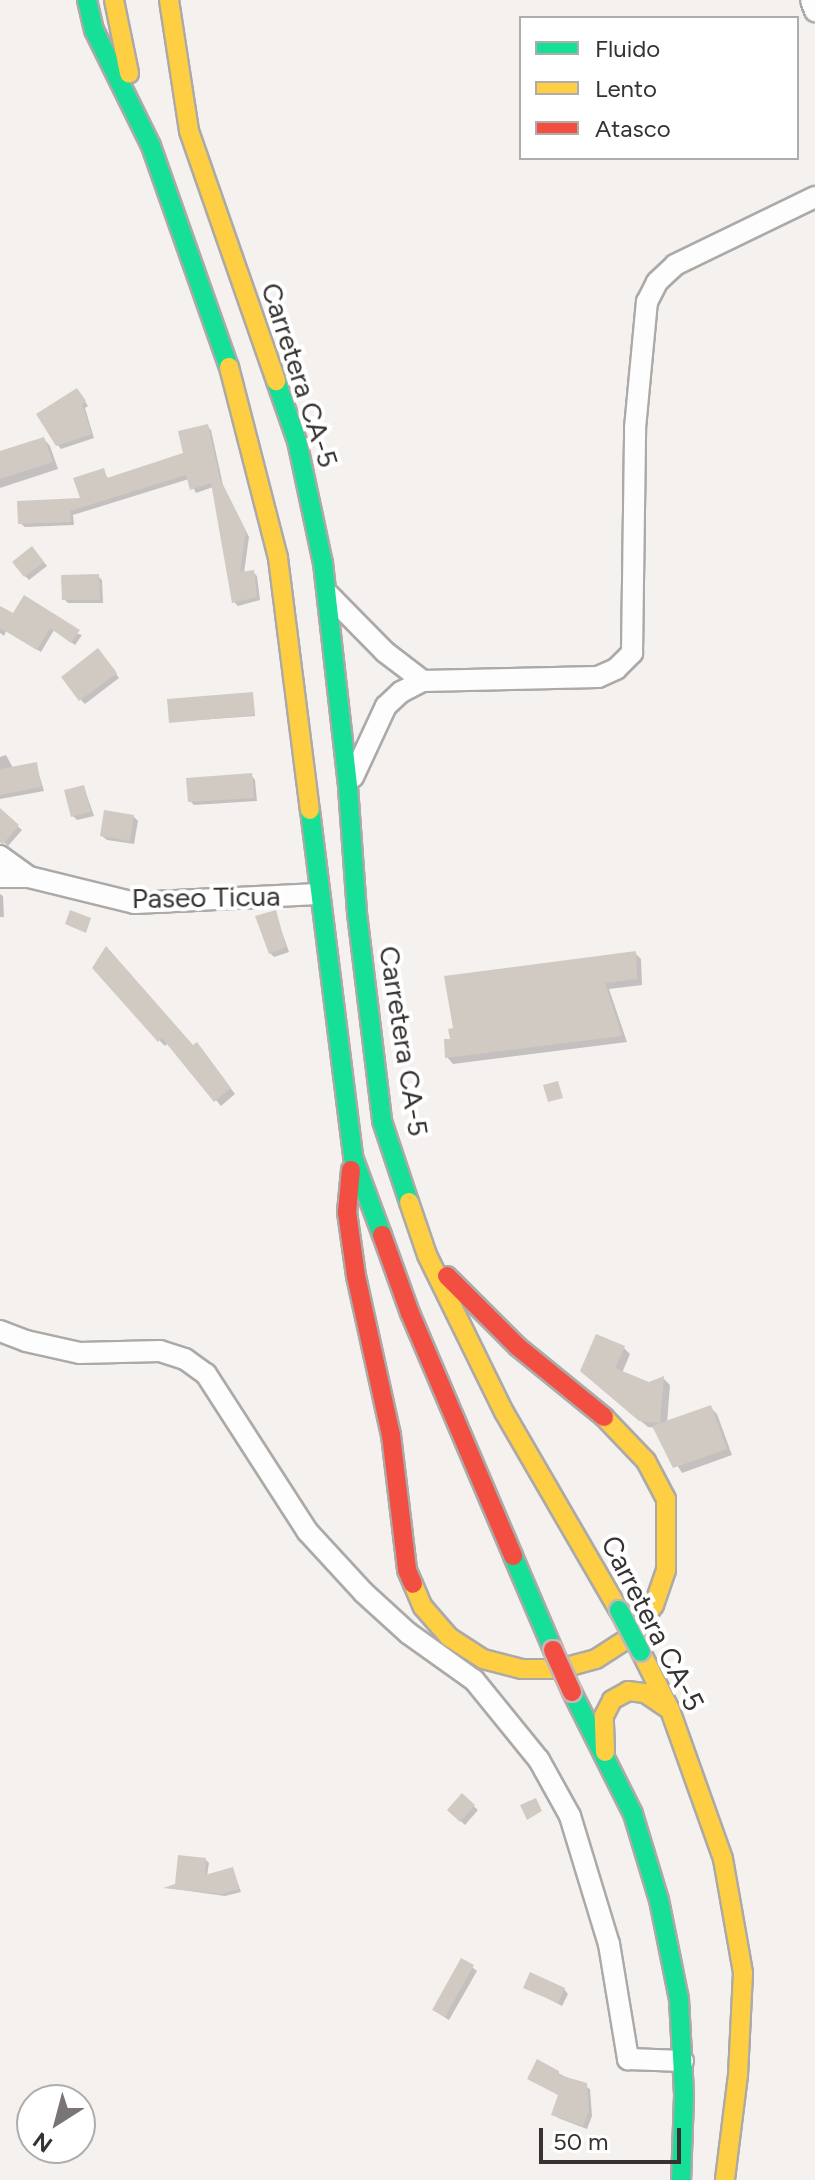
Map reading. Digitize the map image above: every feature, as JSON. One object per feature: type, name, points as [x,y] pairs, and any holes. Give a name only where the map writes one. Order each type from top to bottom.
[{"type":"highway","points":[[87,0],[94,30],[151,146]]},
{"type":"highway","points":[[114,0],[127,69],[151,146],[234,382],[278,558],[304,738],[318,894],[353,1157],[349,1225],[356,1276],[391,1435],[407,1570],[423,1607],[449,1637],[483,1659],[522,1669],[559,1669],[596,1659],[630,1637],[654,1605],[666,1570],[666,1499],[646,1461],[618,1429],[518,1347],[427,1255]]},
{"type":"highway","name":"Carretera CA-5","points":[[169,0],[189,131],[297,441],[329,595],[357,913],[382,1121],[427,1255],[504,1412],[619,1610],[670,1710],[723,1859],[743,1973],[738,2075],[725,2180]]},
{"type":"highway","points":[[353,1157],[410,1313],[553,1650],[633,1814],[659,1900],[679,1999],[683,2061],[681,2180]]},
{"type":"highway","points":[[605,1752],[604,1716],[612,1700],[628,1691],[645,1693],[670,1710]]},
{"type":"street","points":[[811,0],[815,11]]},
{"type":"street","points":[[348,787],[386,706],[401,692],[423,681],[598,677],[616,669],[632,653],[635,428],[647,302],[657,282],[675,265],[815,197]]},
{"type":"street","points":[[329,595],[385,652],[423,681]]},
{"type":"street","points":[[0,856],[29,877]]},
{"type":"street","name":"Paseo Ticua","points":[[0,877],[29,877],[135,903],[318,894]]},
{"type":"street","points":[[0,1331],[26,1341],[80,1353],[160,1351],[185,1359],[206,1374],[307,1531],[363,1592],[408,1633],[457,1665],[488,1697],[539,1760],[570,1816],[615,1968],[628,2059],[683,2061]]},
{"type":"street","points":[[488,1697],[498,1663]]},
{"type":"building","points":[[77,388],[86,401],[82,404],[92,434],[56,446],[36,414]]},
{"type":"building","points":[[208,424],[220,479],[246,531],[240,572],[254,570],[257,597],[232,603],[211,483],[190,490],[186,475],[70,511],[71,522],[18,524],[17,501],[80,498],[73,478],[104,468],[107,478],[183,453],[178,431]]},
{"type":"building","points":[[44,437],[53,462],[0,479],[0,451]]},
{"type":"building","points":[[32,546],[44,562],[24,577],[12,562]]},
{"type":"building","points":[[99,574],[100,600],[62,600],[61,575]]},
{"type":"building","points":[[24,595],[80,630],[71,643],[50,628],[37,650],[0,628],[0,606],[13,613]]},
{"type":"building","points":[[98,648],[117,673],[79,701],[61,677]]},
{"type":"building","points":[[253,692],[255,715],[169,723],[167,699]]},
{"type":"building","points":[[37,762],[41,787],[0,795],[0,769]]},
{"type":"building","points":[[252,773],[254,798],[188,802],[186,778]]},
{"type":"building","points":[[84,785],[91,812],[71,817],[64,790]]},
{"type":"building","points":[[0,808],[19,825],[3,844],[0,843]]},
{"type":"building","points":[[104,810],[134,815],[130,841],[100,836]]},
{"type":"building","points":[[70,910],[91,918],[86,933],[65,924]]},
{"type":"building","points":[[276,910],[286,947],[269,954],[255,916]]},
{"type":"building","points":[[106,946],[193,1045],[197,1042],[231,1088],[214,1102],[162,1038],[158,1042],[92,968]]},
{"type":"building","points":[[636,951],[637,979],[605,983],[622,1036],[445,1058],[444,1039],[450,1039],[448,1029],[453,1028],[444,976]]},
{"type":"building","points":[[558,1081],[563,1098],[548,1102],[543,1085]]},
{"type":"building","points":[[596,1334],[625,1346],[615,1368],[649,1382],[664,1376],[660,1423],[639,1421],[580,1371]]},
{"type":"building","points":[[711,1405],[727,1449],[673,1468],[652,1426]]},
{"type":"building","points":[[462,1793],[475,1805],[460,1822],[447,1810]]},
{"type":"building","points":[[536,1798],[542,1811],[527,1820],[520,1805]]},
{"type":"building","points":[[178,1855],[206,1858],[205,1875],[233,1867],[239,1889],[221,1894],[163,1888],[175,1884]]},
{"type":"building","points":[[461,1958],[474,1965],[445,2017],[432,2010]]},
{"type":"building","points":[[530,1972],[565,1988],[558,2003],[523,1988]]},
{"type":"building","points":[[537,2059],[559,2071],[559,2075],[587,2083],[589,2111],[583,2126],[551,2115],[558,2095],[527,2079]]},
{"type":"traffic: fast","points":[[87,0],[94,30],[151,146],[229,367]]},
{"type":"traffic: fast","points":[[276,381],[297,441],[323,563],[348,787],[357,913],[382,1121],[409,1202]]},
{"type":"traffic: fast","points":[[310,810],[353,1157],[382,1235]]},
{"type":"traffic: fast","points":[[513,1556],[553,1650]]},
{"type":"traffic: fast","points":[[619,1610],[641,1652]]},
{"type":"traffic: fast","points":[[572,1692],[633,1814],[659,1900],[679,1999],[684,2096],[681,2180]]},
{"type":"traffic: slow","points":[[114,0],[129,73]]},
{"type":"traffic: slow","points":[[169,0],[189,131],[276,381]]},
{"type":"traffic: slow","points":[[229,367],[278,558],[310,810]]},
{"type":"traffic: slow","points":[[409,1202],[427,1255],[504,1412],[619,1610]]},
{"type":"traffic: slow","points":[[413,1584],[423,1607],[449,1637],[483,1659],[522,1669],[559,1669],[596,1659],[630,1637],[654,1605],[666,1570],[666,1499],[646,1461],[604,1417]]},
{"type":"traffic: slow","points":[[641,1652],[670,1710],[723,1859],[743,1973],[738,2075],[725,2180]]},
{"type":"traffic: slow","points":[[605,1752],[604,1716],[612,1700],[628,1691],[645,1693],[670,1710]]},
{"type":"traffic: jam","points":[[351,1170],[347,1212],[356,1276],[391,1435],[407,1570],[413,1584]]},
{"type":"traffic: jam","points":[[382,1235],[410,1313],[513,1556]]},
{"type":"traffic: jam","points":[[447,1276],[518,1347],[604,1417]]},
{"type":"traffic: jam","points":[[553,1650],[572,1692]]}]
